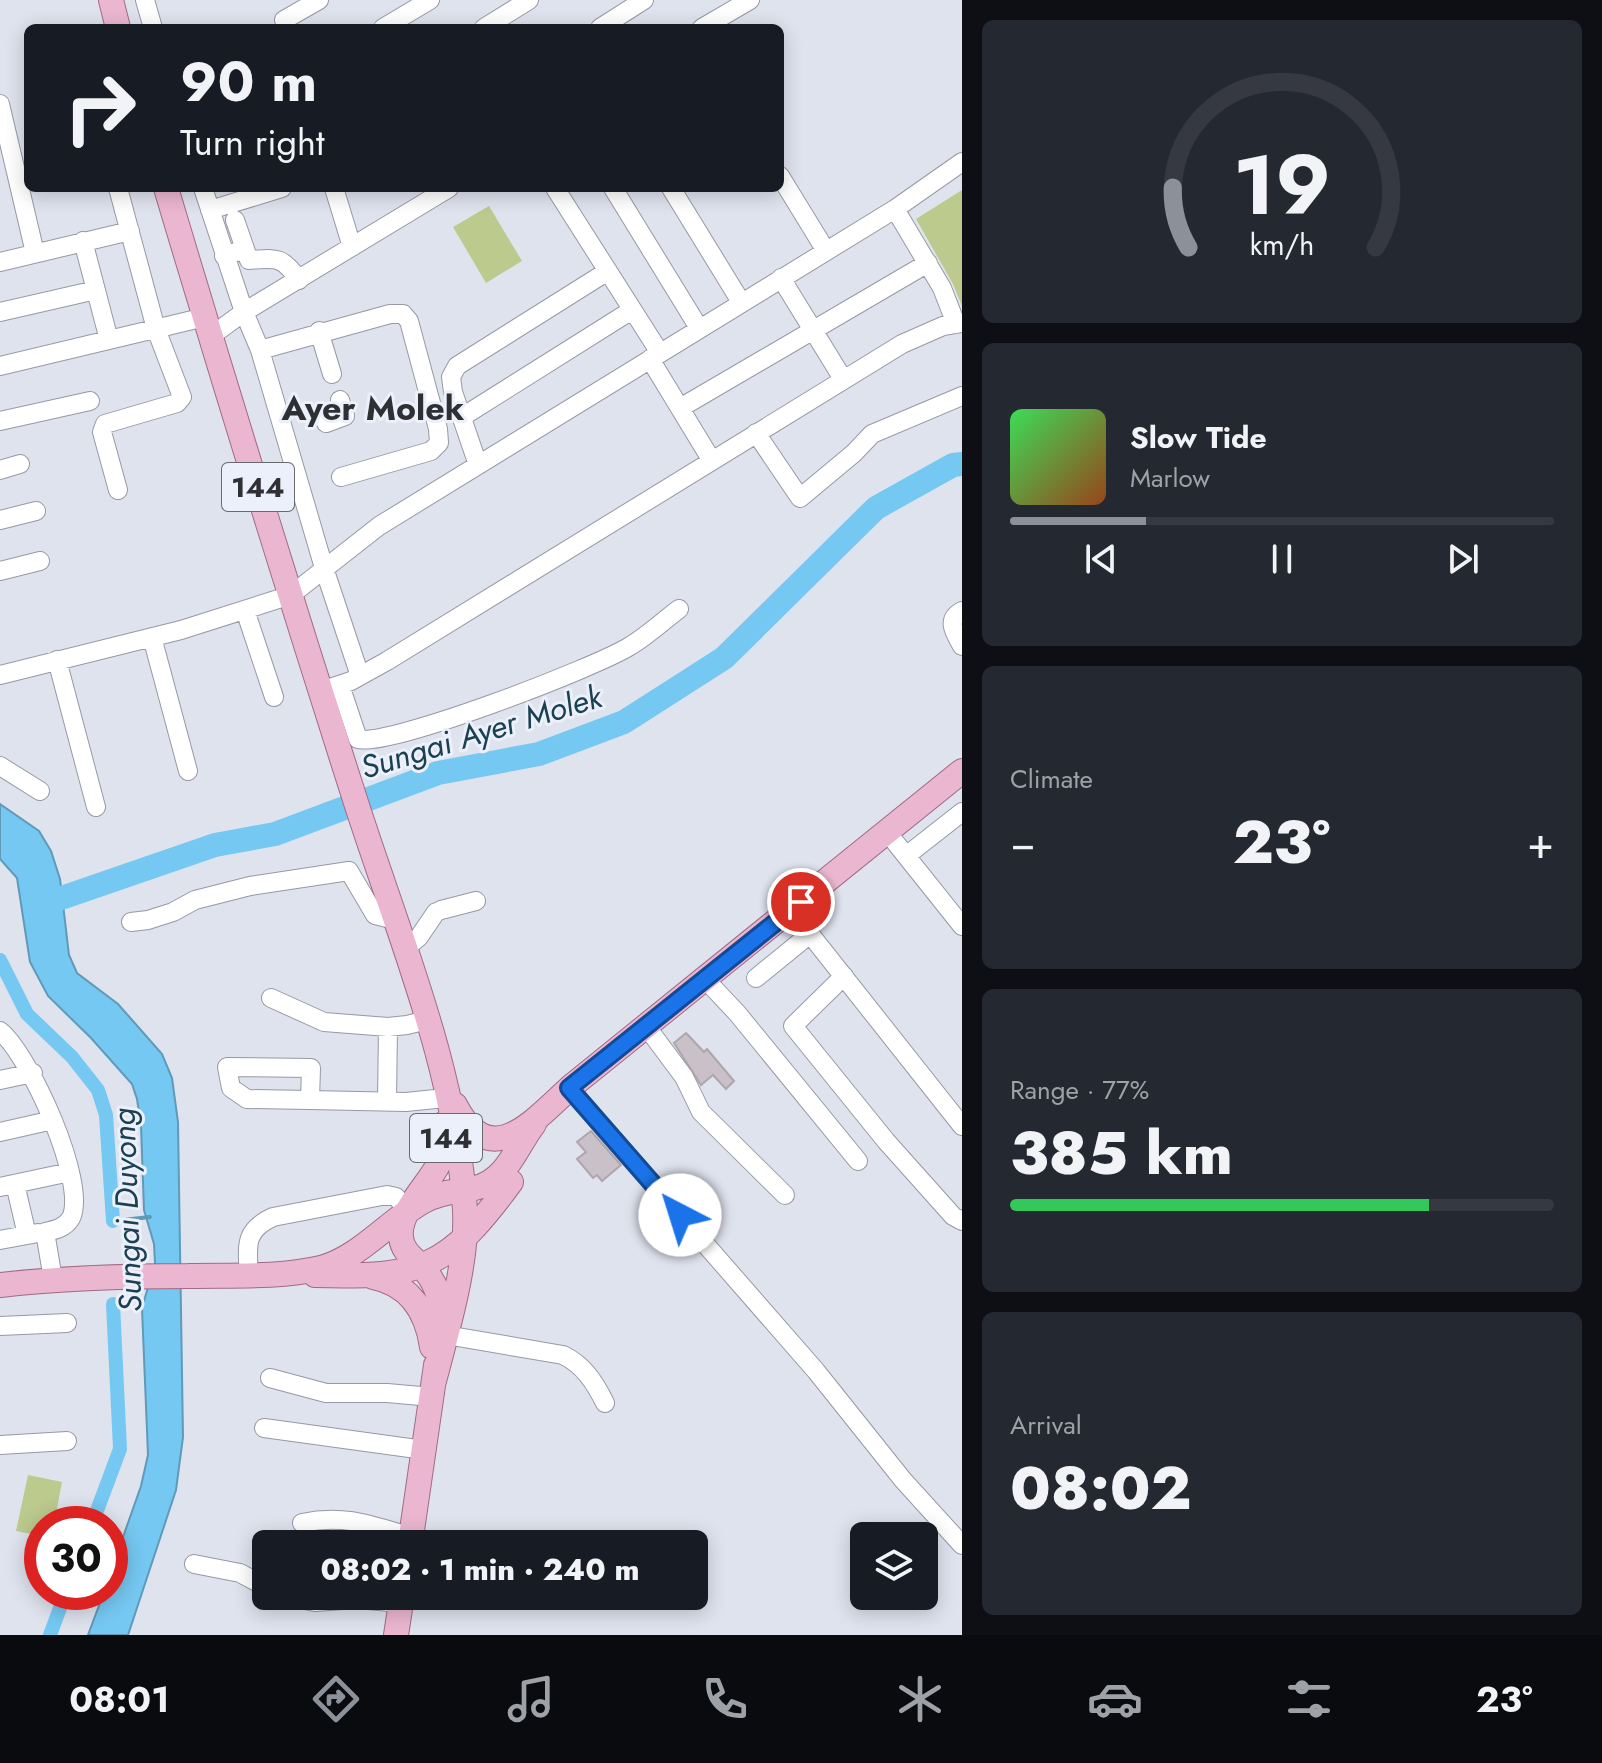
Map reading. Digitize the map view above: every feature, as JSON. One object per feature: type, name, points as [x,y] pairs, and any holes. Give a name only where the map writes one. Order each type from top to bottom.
[{"type":"main road","points":[[111,0],[117,24]]},
{"type":"main road","name":"144","points":[[167,192],[291,595],[330,688],[351,787],[438,1056],[463,1190],[465,1239],[433,1389]]},
{"type":"main road","points":[[453,1304],[468,1264],[511,1182],[565,1092],[962,771]]},
{"type":"main road","name":"144","points":[[409,1211],[436,1195],[485,1186],[502,1173],[543,1112],[565,1092]]},
{"type":"main road","points":[[446,1093],[466,1123],[484,1138],[496,1140],[509,1137],[543,1112]]},
{"type":"main road","name":"144","points":[[412,1530],[442,1313],[435,1285],[407,1253],[400,1235],[409,1211],[440,1161],[446,1140],[446,1093]]},
{"type":"main road","name":"144","points":[[422,1267],[465,1239],[511,1182]]},
{"type":"main road","points":[[261,1274],[322,1268],[339,1261],[409,1211]]},
{"type":"main road","points":[[0,1285],[53,1279],[137,1276],[365,1276],[422,1267]]},
{"type":"main road","points":[[365,1276],[398,1285],[421,1309],[432,1343],[433,1389]]},
{"type":"main road","points":[[396,1635],[400,1610]]},
{"type":"street","points":[[145,0],[152,24]]},
{"type":"street","points":[[278,0],[285,24],[319,0]]},
{"type":"street","points":[[390,24],[430,0]]},
{"type":"street","points":[[490,24],[529,0]]},
{"type":"street","points":[[606,24],[644,0]]},
{"type":"street","points":[[709,24],[750,0]]},
{"type":"street","points":[[0,104],[35,253]]},
{"type":"street","points":[[0,675],[152,637],[291,595],[379,526],[895,209],[962,162]]},
{"type":"street","points":[[784,183],[826,251]]},
{"type":"street","points":[[118,490],[102,432],[105,424],[181,401],[156,329],[119,192]]},
{"type":"street","points":[[204,192],[224,256],[260,350],[324,568],[360,676]]},
{"type":"street","points":[[180,236],[268,192]]},
{"type":"street","points":[[335,192],[352,247]]},
{"type":"street","points":[[558,192],[632,310],[680,408],[712,461]]},
{"type":"street","points":[[615,192],[699,328]]},
{"type":"street","points":[[673,192],[741,302]]},
{"type":"street","points":[[0,366],[156,329],[208,327],[244,312],[299,280],[426,194]]},
{"type":"street","points":[[679,609],[630,647],[566,678],[416,729],[365,740],[354,733],[330,688],[360,676],[843,379],[922,334],[959,323],[895,209]]},
{"type":"street","points":[[235,220],[249,260],[277,258],[287,263],[299,280]]},
{"type":"street","points":[[0,262],[130,231]]},
{"type":"street","points":[[83,241],[109,340]]},
{"type":"street","points":[[224,256],[245,249]]},
{"type":"street","points":[[680,408],[928,263]]},
{"type":"street","points":[[478,465],[451,377],[457,366],[608,271]]},
{"type":"street","points":[[781,278],[843,379]]},
{"type":"street","points":[[0,312],[96,290]]},
{"type":"street","points":[[462,417],[632,310]]},
{"type":"street","points":[[260,350],[390,314],[403,314],[409,321],[439,443],[431,451],[341,477]]},
{"type":"street","points":[[310,334],[332,374]]},
{"type":"street","points":[[756,433],[800,498],[872,434],[962,396]]},
{"type":"street","points":[[326,423],[345,416],[340,400]]},
{"type":"street","points":[[0,421],[90,401]]},
{"type":"street","points":[[0,470],[20,464]]},
{"type":"street","points":[[0,520],[36,511]]},
{"type":"street","points":[[0,571],[40,561]]},
{"type":"street","points":[[245,610],[274,697]]},
{"type":"street","points":[[962,611],[952,621],[953,630],[962,646]]},
{"type":"street","points":[[152,637],[188,771]]},
{"type":"street","points":[[57,660],[96,807]]},
{"type":"street","points":[[0,766],[40,791]]},
{"type":"street","points":[[906,856],[962,812]]},
{"type":"street","points":[[887,832],[962,926]]},
{"type":"street","points":[[131,922],[148,920],[173,912],[195,900],[250,886],[303,880],[341,870],[349,871],[355,878],[375,915],[395,920]]},
{"type":"street","points":[[404,950],[419,937],[439,911],[483,899]]},
{"type":"street","points":[[791,910],[962,1126]]},
{"type":"street","points":[[756,978],[810,934]]},
{"type":"street","points":[[844,976],[793,1026],[886,1141],[953,1216],[962,1221]]},
{"type":"street","points":[[705,979],[737,1013],[858,1161]]},
{"type":"street","points":[[271,998],[324,1022],[388,1027],[427,1020]]},
{"type":"street","points":[[646,1026],[684,1077],[701,1112],[785,1195]]},
{"type":"street","points":[[387,1101],[388,1027]]},
{"type":"street","points":[[0,1031],[8,1037],[33,1073],[70,1172],[75,1203],[70,1219],[62,1228],[0,1240]]},
{"type":"street","points":[[0,1080],[33,1073]]},
{"type":"street","points":[[565,1092],[816,1371],[903,1480],[962,1545]]},
{"type":"street","points":[[310,1100],[387,1101],[446,1093]]},
{"type":"street","points":[[0,1132],[53,1120]]},
{"type":"street","points":[[53,1279],[36,1234],[8,1186],[70,1172]]},
{"type":"street","points":[[261,1274],[249,1239],[260,1222],[387,1195],[396,1197],[409,1211]]},
{"type":"street","points":[[0,1326],[67,1323]]},
{"type":"street","points":[[446,1335],[563,1355],[574,1360],[585,1371],[605,1403]]},
{"type":"street","points":[[270,1378],[326,1393],[433,1389]]},
{"type":"street","points":[[264,1428],[424,1450]]},
{"type":"street","points":[[0,1445],[67,1441]]},
{"type":"street","points":[[302,1523],[322,1518],[352,1519],[382,1530]]},
{"type":"street","points":[[194,1564],[240,1573],[252,1579]]},
{"type":"green space","points":[[962,190],[962,306],[916,219]]},
{"type":"green space","points":[[489,206],[522,261],[486,283],[453,227]]},
{"type":"green space","points":[[28,1475],[62,1482],[57,1506],[24,1506],[24,1533],[16,1531]]},
{"type":"water","name":"Sungai Duyong","points":[[0,804],[39,831],[51,851],[60,879],[69,955],[77,973],[118,1004],[162,1054],[172,1078],[178,1122],[183,1437],[176,1490],[128,1635],[88,1635],[97,1610],[128,1610],[128,1523],[148,1455],[142,1308],[155,1263],[154,1244],[144,1210],[137,1099],[132,1084],[48,996],[30,962],[17,878],[0,859]]},
{"type":"building","points":[[686,1033],[704,1052],[707,1049],[734,1081],[726,1089],[713,1075],[701,1085],[674,1043]]},
{"type":"building","points":[[591,1131],[621,1165],[602,1181],[597,1175],[593,1178],[577,1159],[586,1152],[577,1142]]},
{"type":"waterway","name":"Sungai Ayer Molek","points":[[41,905],[215,845],[275,834],[438,773],[539,754],[624,722],[724,658],[876,508],[953,465],[962,464]]},
{"type":"waterway","points":[[0,960],[27,1014],[72,1057],[98,1090],[106,1115],[113,1221]]},
{"type":"waterway","points":[[113,1221],[150,1217]]},
{"type":"waterway","points":[[99,1506],[120,1449],[113,1304]]},
{"type":"waterway","points":[[50,1635],[59,1610]]},
{"type":"district","name":"Ayer Molek","points":[[373,408]]},
{"type":"route","points":[[680,1215],[569,1088],[801,902]]}]
